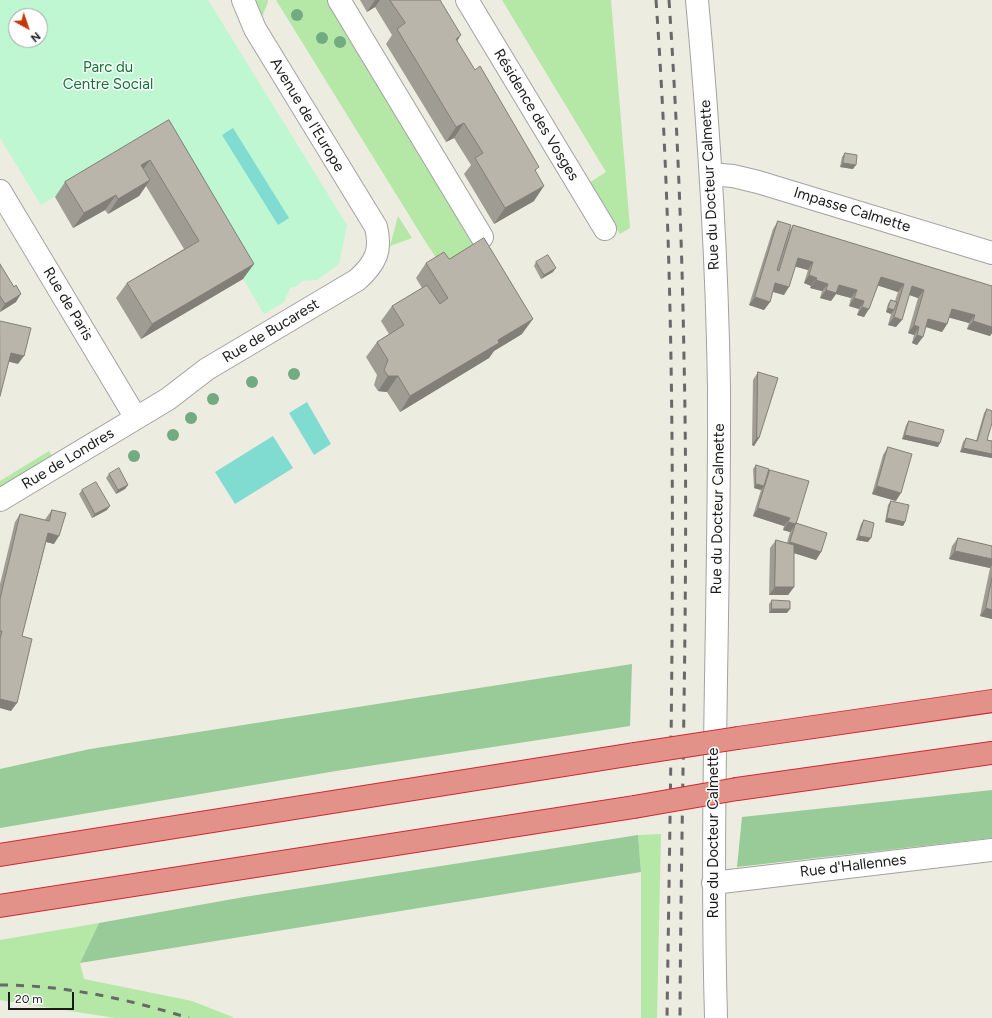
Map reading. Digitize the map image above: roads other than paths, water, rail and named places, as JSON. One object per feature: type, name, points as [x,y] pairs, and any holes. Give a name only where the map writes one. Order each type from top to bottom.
[{"type":"highway","points":[[0,855],[634,754],[992,701]]},
{"type":"highway","points":[[0,906],[634,807],[737,789],[992,753]]},
{"type":"street","name":"Avenue de l'Europe","points":[[243,0],[255,29],[376,227]]},
{"type":"street","points":[[339,0],[482,237]]},
{"type":"street","name":"Résidence des Vosges","points":[[467,0],[605,229]]},
{"type":"street","name":"Rue du Docteur Calmette","points":[[697,0],[710,174],[719,388],[713,883],[716,1018]]},
{"type":"street","name":"Impasse Calmette","points":[[710,174],[732,176],[758,182],[992,253]]},
{"type":"street","name":"Rue de Paris","points":[[0,191],[136,418]]},
{"type":"street","name":"Rue de Bucarest","points":[[136,418],[168,399],[207,369],[357,280],[370,267],[377,254],[379,243],[376,227]]},
{"type":"street","name":"Rue de Londres","points":[[0,500],[136,418]]},
{"type":"street","name":"Rue d'Hallennes","points":[[713,883],[992,850]]},
{"type":"railway","points":[[656,0],[664,127],[669,254],[671,382],[672,636],[667,1018]]},
{"type":"railway","points":[[669,0],[677,134],[683,313],[686,523],[680,1018]]},
{"type":"railway","points":[[0,985],[48,987],[96,994],[189,1018]]},
{"type":"park label","name":"Parc du Centre Social","points":[[108,76]]}]
